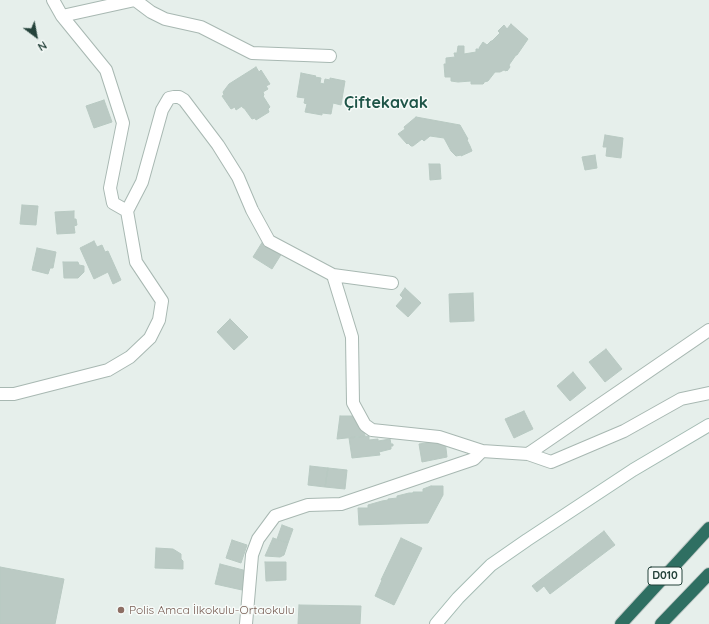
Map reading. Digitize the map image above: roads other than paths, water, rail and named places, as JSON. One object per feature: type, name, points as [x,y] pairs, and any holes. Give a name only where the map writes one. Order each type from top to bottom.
[{"type":"highway","name":"D010","points":[[620,624],[709,528]]},
{"type":"highway","name":"D010","points":[[661,624],[709,574]]},
{"type":"street","points":[[53,0],[62,16],[106,70],[123,123],[110,188],[113,203],[127,211]]},
{"type":"street","points":[[62,16],[135,0],[165,20],[201,27],[252,53],[330,56]]},
{"type":"street","points":[[0,394],[14,394],[108,370],[130,357],[150,338],[159,320],[162,301],[136,262],[127,211],[142,182],[162,110],[168,98],[179,97],[184,100],[218,145],[238,177],[252,210],[269,241],[333,275],[392,283]]},
{"type":"street","points":[[333,275],[352,337],[353,403],[365,425],[372,430],[439,437],[482,451],[528,454],[550,462],[624,431],[681,399],[709,393]]},
{"type":"street","points":[[528,454],[709,330]]},
{"type":"street","points":[[436,624],[458,598],[492,565],[633,470],[709,425]]},
{"type":"street","points":[[246,624],[252,555],[258,539],[275,516],[308,505],[341,504],[474,459],[482,451]]},
{"type":"place","name":"Polis Amca İlkokulu-Ortaokulu","points":[[121,610]]},
{"type":"district","name":"Çiftekavak","points":[[386,103]]}]
